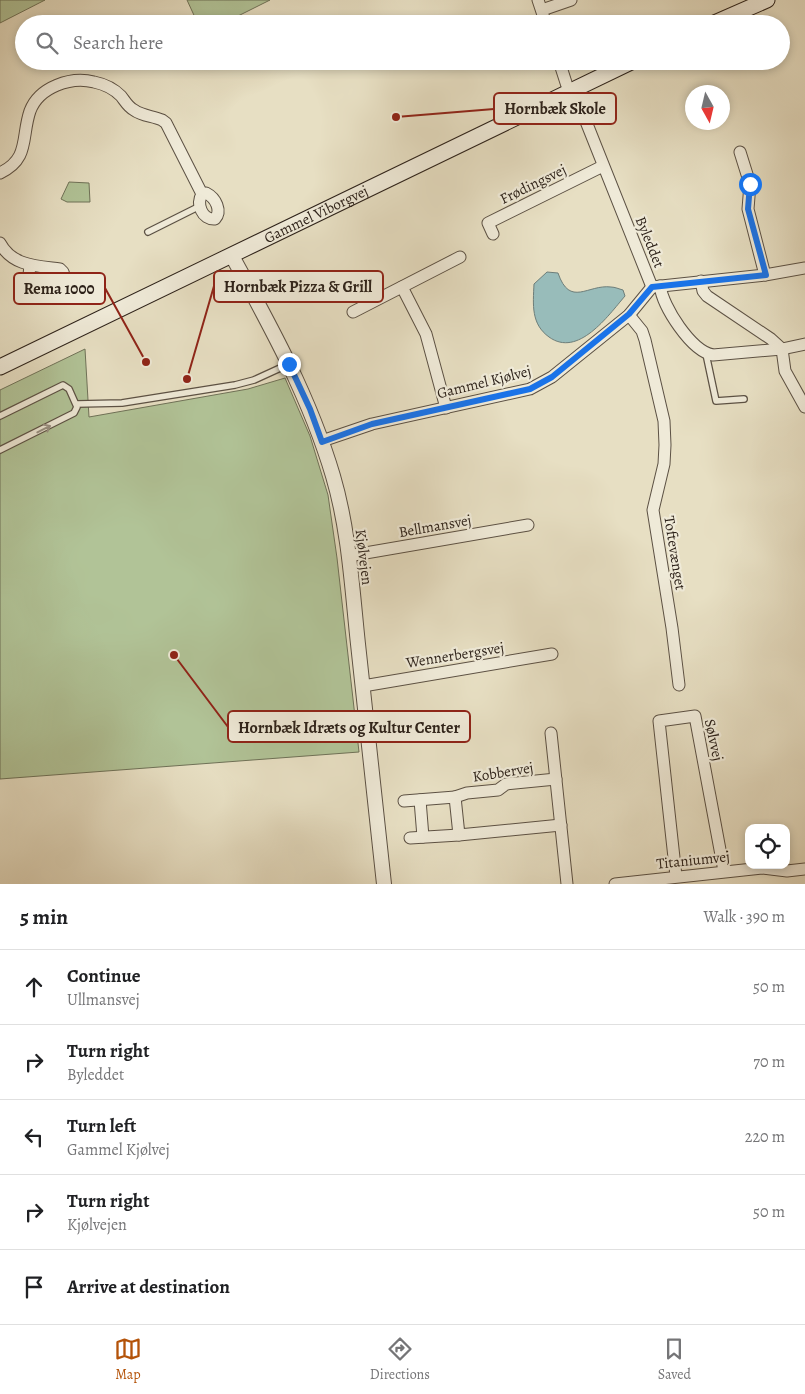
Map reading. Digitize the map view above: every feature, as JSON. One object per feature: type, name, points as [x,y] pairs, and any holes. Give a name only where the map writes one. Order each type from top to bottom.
[{"type":"main road","points":[[733,15],[767,0]]},
{"type":"main road","name":"Gammel Viborgvej","points":[[0,367],[614,70]]},
{"type":"street","points":[[540,5],[571,0]]},
{"type":"street","points":[[562,70],[569,92]]},
{"type":"street","points":[[0,173],[12,166],[19,157],[30,112],[37,100],[54,86],[68,81],[82,80],[95,82],[114,90],[135,112],[157,118],[166,123],[202,194]]},
{"type":"street","name":"Byleddet","points":[[585,119],[603,166],[656,286],[766,275],[805,268]]},
{"type":"street","points":[[740,152],[750,184],[748,209],[766,275]]},
{"type":"street","name":"Frødingsvej","points":[[493,234],[488,223],[603,166]]},
{"type":"street","points":[[202,194],[210,194],[213,198],[219,210],[217,218],[208,219],[205,216],[199,201],[202,194]]},
{"type":"street","points":[[0,243],[3,250],[12,258],[30,265]]},
{"type":"street","name":"Kjølvejen","points":[[232,256],[289,364],[310,409],[338,494],[348,556],[384,884]]},
{"type":"street","points":[[353,312],[460,257]]},
{"type":"street","points":[[701,282],[703,291],[707,296],[771,339],[782,349],[785,371],[805,407]]},
{"type":"street","points":[[656,286],[688,337],[706,354],[782,349],[805,344]]},
{"type":"street","name":"Gammel Kjølvej","points":[[322,442],[372,424],[530,389],[552,377],[629,314],[656,286]]},
{"type":"street","points":[[402,287],[426,334],[446,408]]},
{"type":"street","name":"Toftevænget","points":[[629,314],[642,331],[645,340],[664,421],[666,445],[664,464],[653,510],[679,685]]},
{"type":"street","name":"Bellmansvej","points":[[348,556],[528,525]]},
{"type":"street","name":"Wennerbergsvej","points":[[362,686],[552,654]]},
{"type":"street","name":"Sølvvej","points":[[676,876],[659,721],[695,716],[724,871]]},
{"type":"street","name":"Kobbervej","points":[[551,733],[567,884]]},
{"type":"street","name":"Kobbervej","points":[[404,801],[454,797],[467,793],[498,790],[506,784],[556,779]]},
{"type":"street","points":[[454,797],[459,835]]},
{"type":"street","points":[[420,800],[423,837]]},
{"type":"street","points":[[410,838],[561,825]]},
{"type":"street","name":"Titaniumvej","points":[[615,884],[762,868],[787,871],[805,869]]},
{"type":"lane","points":[[148,232],[200,206]]},
{"type":"lane","points":[[706,354],[716,401],[744,400]]},
{"type":"lane","points":[[77,404],[122,403],[235,385],[254,380],[289,364]]},
{"type":"lane","points":[[0,416],[63,385],[69,388],[78,409],[74,413],[0,450]]},
{"type":"green space","points":[[0,0],[45,0],[15,15],[0,23]]},
{"type":"green space","points":[[187,0],[270,0],[240,15],[194,15]]},
{"type":"green space","points":[[69,182],[89,183],[90,202],[67,202],[61,199]]},
{"type":"green space","points":[[85,349],[89,417],[248,389],[285,378],[310,436],[328,495],[359,752],[0,779],[0,390]]},
{"type":"water","points":[[547,272],[558,273],[568,290],[574,292],[612,287],[623,290],[625,296],[591,332],[581,339],[571,342],[560,342],[543,332],[534,314],[534,284]]},
{"type":"place","name":"Hornbæk Skole","points":[[396,117]]},
{"type":"place","name":"Rema 1000","points":[[146,362]]},
{"type":"place","name":"Hornbæk Pizza & Grill","points":[[187,379]]},
{"type":"place","name":"Hornbæk Idræts og Kultur Center","points":[[174,655]]},
{"type":"route","points":[[289,364],[310,409],[322,442],[372,424],[530,389],[552,377],[629,314],[652,287],[766,275],[748,209],[750,184]]}]
